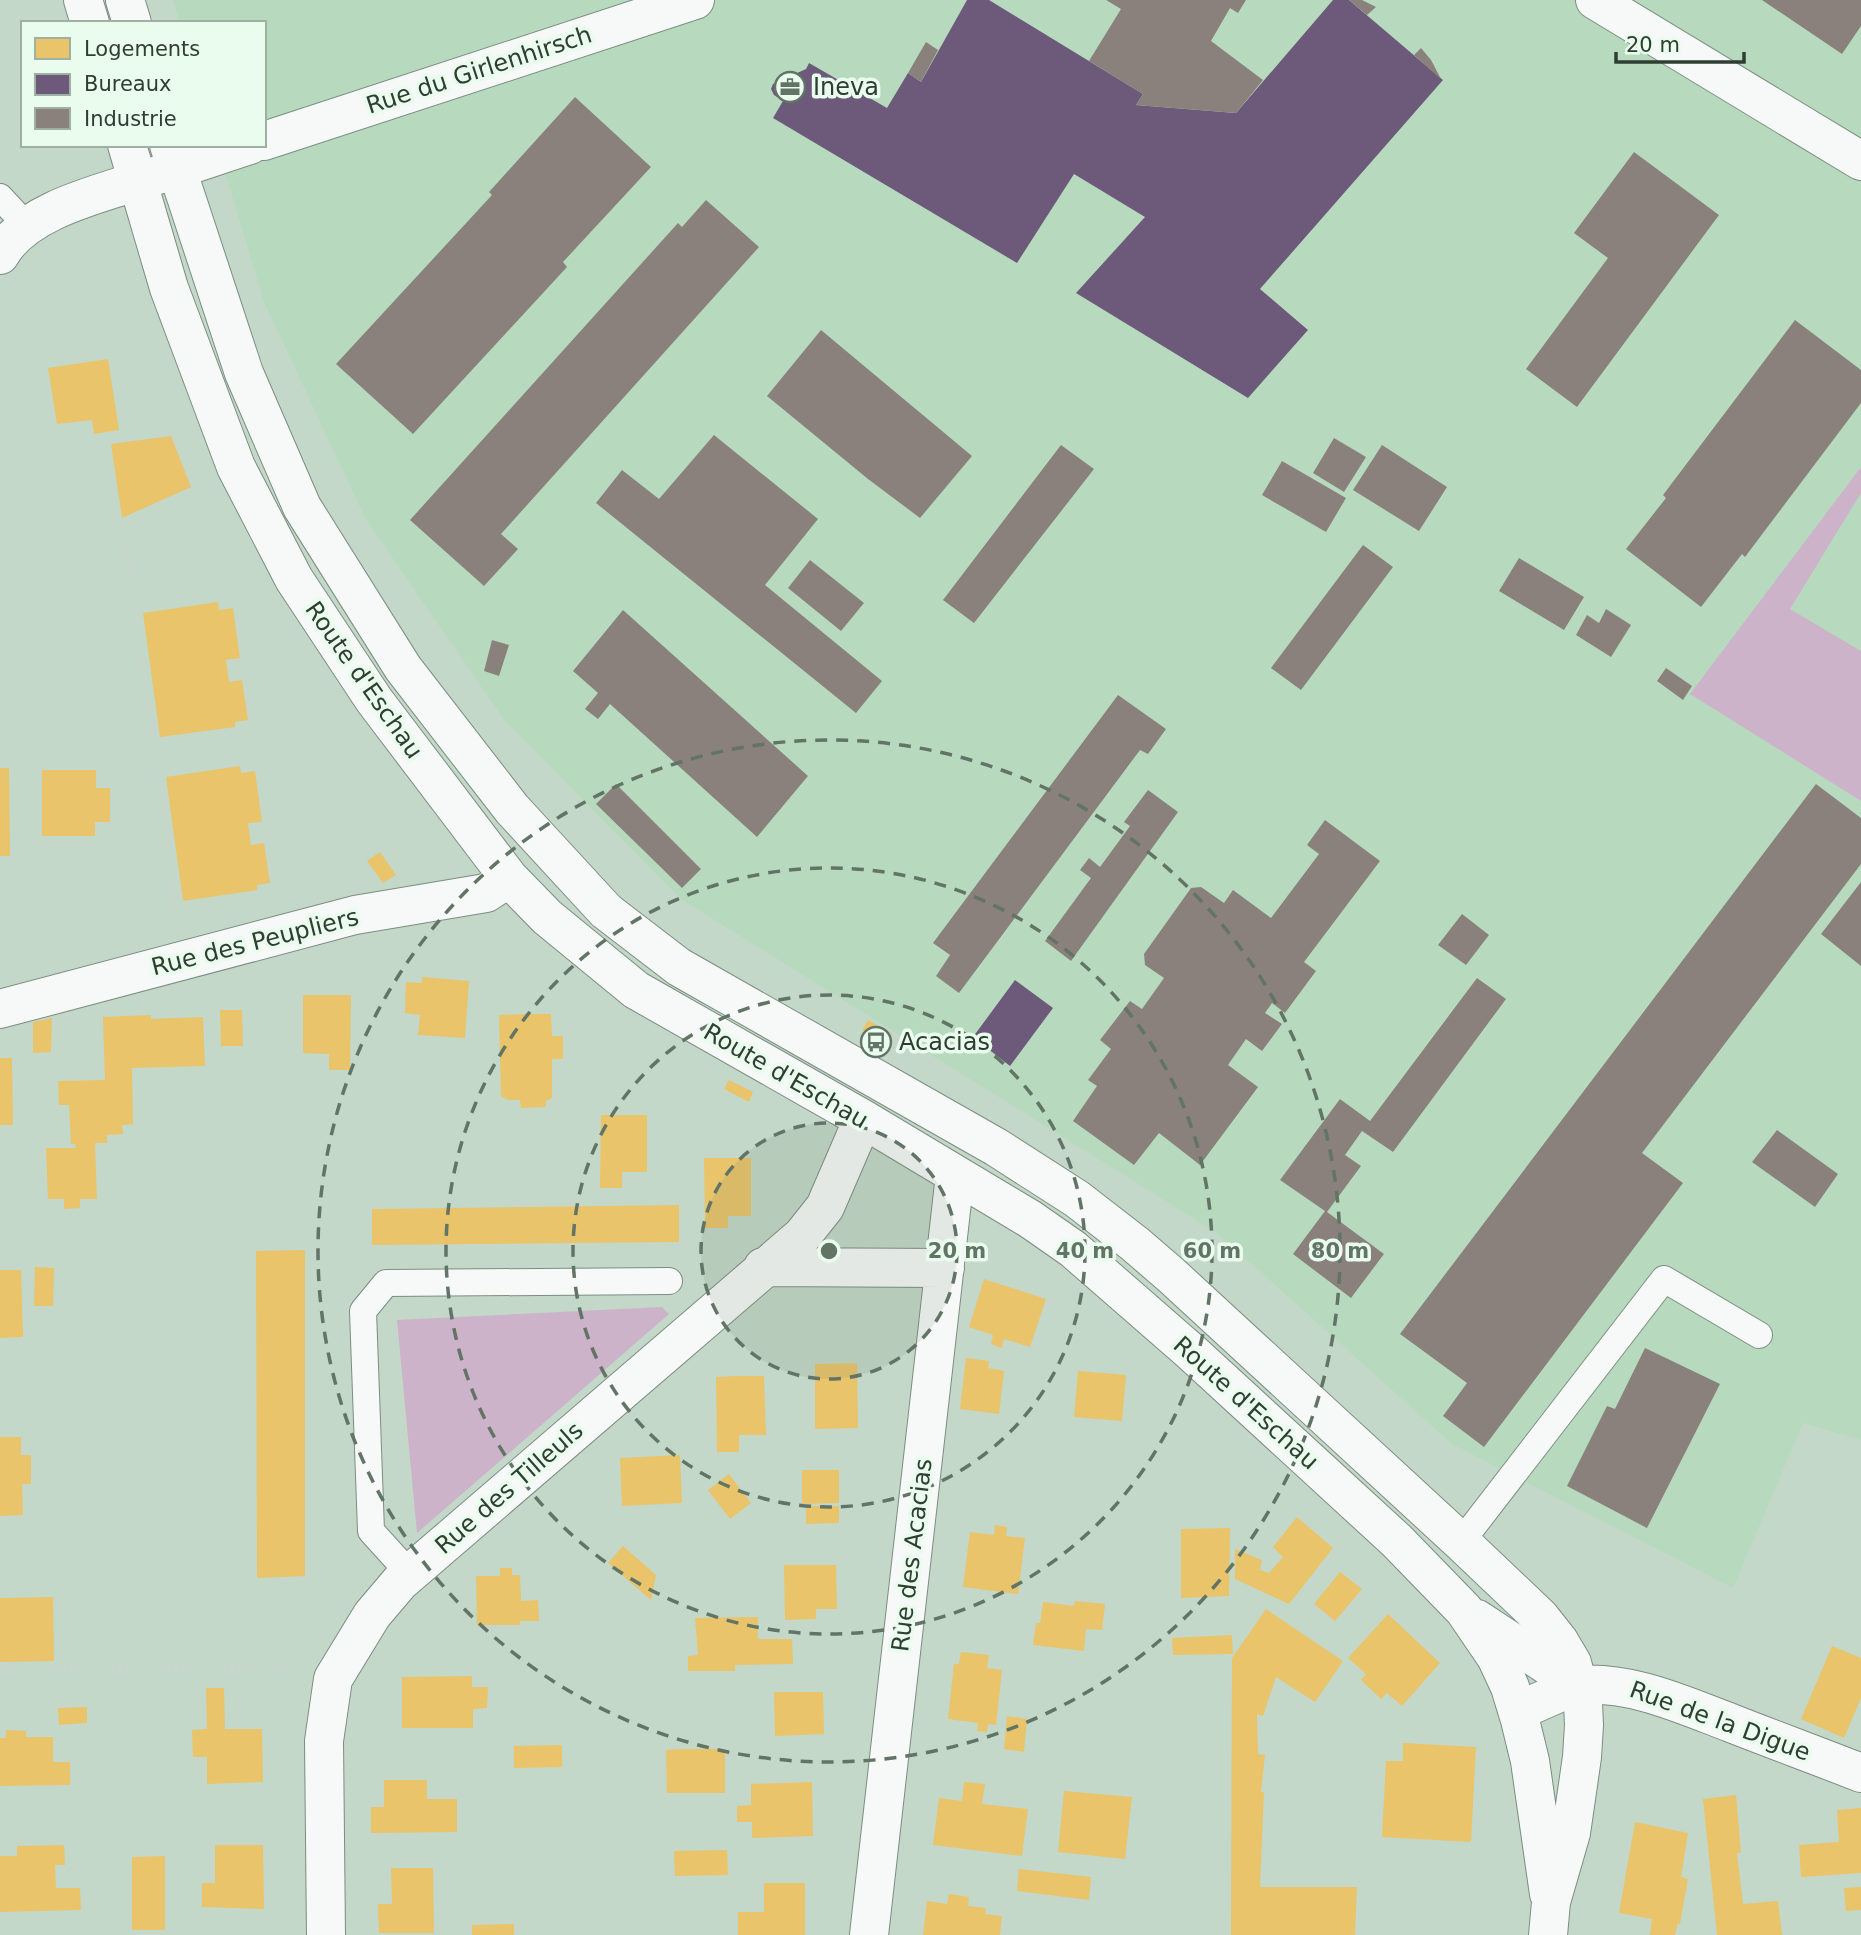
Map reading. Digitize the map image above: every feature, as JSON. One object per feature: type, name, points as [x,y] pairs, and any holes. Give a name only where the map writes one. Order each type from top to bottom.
[{"type":"street","points":[[83,0],[89,21]]},
{"type":"street","points":[[125,0],[131,21]]},
{"type":"street","name":"Rue du Girlenhirsch","points":[[266,140],[632,10],[695,0]]},
{"type":"street","points":[[1595,0],[1861,161]]},
{"type":"street","name":"Route d'Eschau","points":[[128,147],[169,288],[236,467],[294,579],[374,699],[509,878],[547,917],[635,990],[863,1119],[1030,1219],[1073,1249],[1190,1351],[1397,1541],[1464,1610],[1496,1657],[1518,1711],[1530,1761],[1550,1919]]},
{"type":"street","points":[[9,269],[15,236],[27,226],[72,203],[138,181],[172,157],[237,147]]},
{"type":"street","name":"Route d'Eschau","points":[[172,157],[244,373],[302,508],[403,668],[512,809],[606,911],[679,967],[996,1147],[1077,1199],[1144,1251],[1461,1542],[1540,1617],[1559,1641],[1572,1663],[1583,1704],[1582,1757],[1571,1833],[1550,1919]]},
{"type":"street","name":"Rue des Peupliers","points":[[0,1009],[355,915],[486,892],[509,878]]},
{"type":"street","name":"Rue des Tilleuls","points":[[326,1935],[324,1741],[333,1679],[372,1615],[400,1581],[802,1236],[825,1207],[863,1119]]},
{"type":"street","name":"Rue des Acacias","points":[[869,1935],[955,1175]]},
{"type":"street","points":[[763,1267],[945,1268]]},
{"type":"street","points":[[1464,1610],[1577,1685]]},
{"type":"street","name":"Rue de la Digue","points":[[1577,1685],[1600,1683],[1627,1686],[1668,1699],[1861,1773]]},
{"type":"street","points":[[1518,1711],[1577,1685]]},
{"type":"lane","points":[[0,197],[27,226]]},
{"type":"lane","points":[[1461,1542],[1664,1279],[1759,1335]]},
{"type":"lane","points":[[410,1574],[371,1531],[363,1311],[386,1283],[670,1281]]},
{"type":"path","points":[[81,246],[95,245],[120,255]]},
{"type":"path","points":[[0,330],[9,269]]},
{"type":"path","points":[[124,526],[182,961]]},
{"type":"path","points":[[0,1669],[300,1666],[333,1679]]},
{"type":"shaded area","points":[[173,0],[1861,0],[1861,1440],[1803,1423],[1733,1588],[1452,1444],[1217,1233],[681,899],[504,720],[365,518],[264,302],[218,147],[266,147],[266,21],[179,21]]},
{"type":"shaded area","points":[[1861,467],[1861,493],[1790,609],[1861,651],[1861,801],[1690,694]]},
{"type":"shaded area","points":[[662,1307],[669,1314],[417,1533],[397,1320]]},
{"type":"building: Logements","points":[[108,359],[119,430],[94,434],[92,420],[57,424],[48,368]]},
{"type":"building: Logements","points":[[171,436],[191,487],[122,518],[111,444]]},
{"type":"building: Logements","points":[[218,602],[219,610],[233,608],[240,658],[226,660],[229,682],[242,680],[248,720],[235,722],[235,727],[160,737],[143,613]]},
{"type":"building: Logements","points":[[240,766],[241,773],[255,771],[262,822],[248,823],[251,845],[264,843],[270,883],[257,885],[257,890],[183,901],[166,777]]},
{"type":"building: Logements","points":[[0,768],[9,768],[10,856],[0,856]]},
{"type":"building: Logements","points":[[42,770],[96,770],[96,788],[110,788],[110,822],[95,822],[95,836],[42,836]]},
{"type":"building: Logements","points":[[380,852],[396,875],[383,883],[367,861]]},
{"type":"building: Logements","points":[[422,977],[469,981],[465,1038],[418,1035],[420,1015],[405,1013],[406,982],[422,983]]},
{"type":"building: Logements","points":[[303,995],[351,995],[350,1070],[329,1070],[329,1054],[303,1053]]},
{"type":"building: Logements","points":[[220,1010],[242,1010],[243,1046],[221,1046]]},
{"type":"building: Logements","points":[[551,1014],[552,1036],[563,1036],[563,1059],[552,1059],[552,1098],[546,1101],[546,1107],[521,1108],[520,1100],[508,1100],[501,1096],[499,1015]]},
{"type":"building: Logements","points":[[151,1015],[151,1019],[203,1017],[205,1066],[132,1068],[133,1124],[122,1125],[123,1134],[107,1135],[107,1143],[95,1143],[97,1199],[80,1199],[80,1208],[64,1209],[64,1199],[48,1199],[46,1148],[76,1148],[75,1144],[71,1144],[69,1105],[59,1105],[58,1081],[105,1080],[103,1017]]},
{"type":"building: Logements","points":[[52,1018],[51,1052],[33,1053],[33,1022]]},
{"type":"building: Logements","points":[[868,1020],[892,1034],[886,1043],[862,1030]]},
{"type":"building: Logements","points":[[0,1058],[12,1058],[13,1125],[0,1125]]},
{"type":"building: Logements","points":[[729,1080],[753,1092],[749,1102],[724,1089]]},
{"type":"building: Logements","points":[[601,1115],[647,1115],[647,1172],[622,1172],[622,1188],[600,1188]]},
{"type":"building: Logements","points":[[704,1158],[751,1158],[751,1216],[728,1216],[728,1228],[705,1228]]},
{"type":"building: Logements","points":[[679,1205],[679,1242],[372,1245],[372,1209]]},
{"type":"building: Logements","points":[[305,1250],[305,1576],[257,1578],[256,1251]]},
{"type":"building: Logements","points":[[35,1267],[54,1268],[53,1306],[34,1306]]},
{"type":"building: Logements","points":[[0,1270],[21,1270],[23,1337],[0,1338]]},
{"type":"building: Logements","points":[[984,1279],[1046,1299],[1030,1347],[1004,1339],[1002,1348],[991,1344],[993,1335],[969,1327]]},
{"type":"building: Logements","points":[[966,1358],[989,1361],[988,1368],[1004,1371],[999,1414],[960,1409]]},
{"type":"building: Logements","points":[[857,1363],[858,1428],[815,1429],[815,1364]]},
{"type":"building: Logements","points":[[1078,1371],[1126,1375],[1122,1421],[1074,1417]]},
{"type":"building: Logements","points":[[764,1376],[766,1435],[739,1435],[739,1452],[717,1452],[716,1377]]},
{"type":"building: Logements","points":[[0,1437],[21,1437],[21,1455],[31,1455],[31,1484],[22,1484],[23,1515],[0,1516]]},
{"type":"building: Logements","points":[[680,1455],[682,1503],[622,1506],[620,1458]]},
{"type":"building: Logements","points":[[802,1470],[839,1470],[839,1503],[802,1504]]},
{"type":"building: Logements","points":[[729,1474],[751,1503],[730,1519],[708,1490]]},
{"type":"building: Logements","points":[[806,1506],[839,1506],[839,1523],[806,1524]]},
{"type":"building: Logements","points":[[1297,1517],[1333,1548],[1289,1604],[1235,1579],[1235,1549],[1262,1560],[1260,1570],[1269,1573],[1283,1557],[1273,1547]]},
{"type":"building: Logements","points":[[995,1525],[1007,1527],[1006,1536],[1025,1538],[1018,1594],[963,1587],[970,1532],[994,1535]]},
{"type":"building: Logements","points":[[1230,1528],[1229,1596],[1181,1598],[1181,1529]]},
{"type":"building: Logements","points":[[623,1546],[656,1575],[651,1600],[608,1563]]},
{"type":"building: Logements","points":[[784,1565],[836,1565],[837,1609],[816,1609],[816,1619],[785,1620]]},
{"type":"building: Logements","points":[[500,1568],[512,1568],[512,1575],[520,1575],[521,1601],[538,1600],[539,1621],[520,1621],[520,1625],[477,1625],[476,1576],[500,1576]]},
{"type":"building: Logements","points":[[1340,1572],[1362,1589],[1335,1621],[1314,1604]]},
{"type":"building: Logements","points":[[53,1597],[54,1661],[0,1662],[0,1598]]},
{"type":"building: Logements","points":[[1075,1601],[1105,1604],[1102,1630],[1086,1629],[1084,1651],[1033,1645],[1043,1602],[1074,1606]]},
{"type":"building: Logements","points":[[1266,1609],[1343,1661],[1315,1702],[1276,1677],[1263,1716],[1257,1714],[1258,1754],[1265,1755],[1261,1792],[1264,1792],[1260,1887],[1357,1887],[1355,1935],[1231,1935],[1232,1658]]},
{"type":"building: Logements","points":[[1388,1614],[1440,1663],[1402,1706],[1387,1693],[1381,1699],[1361,1680],[1366,1674],[1348,1658]]},
{"type":"building: Logements","points":[[758,1617],[758,1639],[792,1639],[793,1664],[735,1665],[735,1671],[688,1671],[688,1656],[698,1655],[695,1618]]},
{"type":"building: Logements","points":[[1232,1635],[1233,1654],[1173,1655],[1172,1638]]},
{"type":"building: Logements","points":[[1832,1646],[1861,1658],[1861,1698],[1844,1738],[1801,1719]]},
{"type":"building: Logements","points":[[961,1652],[989,1655],[987,1668],[1002,1670],[996,1725],[988,1724],[987,1732],[977,1731],[978,1723],[948,1719],[954,1664],[959,1664]]},
{"type":"building: Logements","points":[[472,1676],[472,1687],[488,1687],[487,1708],[473,1709],[473,1728],[402,1728],[402,1677]]},
{"type":"building: Logements","points":[[206,1688],[224,1688],[225,1729],[262,1729],[263,1782],[207,1784],[207,1757],[193,1757],[192,1730],[207,1729]]},
{"type":"building: Logements","points":[[774,1692],[823,1692],[824,1734],[775,1736]]},
{"type":"building: Logements","points":[[87,1707],[87,1723],[59,1725],[58,1708]]},
{"type":"building: Logements","points":[[1007,1716],[1027,1719],[1024,1752],[1004,1749]]},
{"type":"building: Logements","points":[[6,1730],[26,1731],[26,1737],[53,1737],[53,1762],[70,1762],[70,1785],[0,1786],[0,1738],[6,1738]]},
{"type":"building: Logements","points":[[1403,1743],[1476,1747],[1471,1842],[1382,1837],[1386,1761],[1403,1761]]},
{"type":"building: Logements","points":[[562,1745],[562,1767],[514,1768],[514,1746]]},
{"type":"building: Logements","points":[[725,1749],[725,1793],[667,1793],[666,1750]]},
{"type":"building: Logements","points":[[384,1780],[427,1780],[427,1799],[457,1799],[457,1832],[371,1833],[371,1807],[384,1807]]},
{"type":"building: Logements","points":[[812,1782],[813,1836],[752,1838],[752,1822],[737,1822],[737,1806],[751,1805],[751,1784]]},
{"type":"building: Logements","points":[[964,1782],[985,1784],[982,1804],[1028,1809],[1022,1856],[933,1845],[939,1798],[962,1801]]},
{"type":"building: Logements","points":[[1064,1791],[1132,1797],[1125,1859],[1058,1852]]},
{"type":"building: Logements","points":[[1736,1795],[1741,1853],[1737,1853],[1743,1904],[1778,1901],[1782,1935],[1717,1935],[1703,1799]]},
{"type":"building: Logements","points":[[1861,1808],[1861,1873],[1801,1877],[1799,1845],[1839,1842],[1837,1810]]},
{"type":"building: Logements","points":[[1635,1822],[1688,1833],[1681,1877],[1688,1879],[1680,1924],[1678,1923],[1675,1935],[1650,1935],[1652,1919],[1619,1913]]},
{"type":"building: Logements","points":[[64,1845],[65,1865],[55,1865],[56,1888],[80,1888],[81,1910],[0,1912],[0,1856],[17,1856],[17,1846]]},
{"type":"building: Logements","points":[[215,1845],[263,1845],[264,1909],[202,1907],[202,1883],[215,1883]]},
{"type":"building: Logements","points":[[727,1850],[728,1875],[675,1876],[674,1851]]},
{"type":"building: Logements","points":[[165,1856],[165,1930],[132,1930],[132,1857]]},
{"type":"building: Logements","points":[[391,1868],[433,1868],[434,1933],[379,1933],[378,1904],[392,1904]]},
{"type":"building: Logements","points":[[1019,1869],[1091,1877],[1089,1900],[1017,1891]]},
{"type":"building: Logements","points":[[764,1883],[805,1883],[805,1935],[738,1935],[738,1912],[764,1912]]},
{"type":"building: Logements","points":[[1861,1887],[1861,1910],[1846,1911],[1844,1888]]},
{"type":"building: Logements","points":[[949,1894],[969,1897],[968,1906],[986,1908],[985,1914],[1002,1916],[1000,1935],[923,1935],[927,1901],[947,1904]]},
{"type":"building: Logements","points":[[514,1924],[514,1935],[472,1935],[472,1925]]},
{"type":"building: Bureaux","points":[[967,0],[989,0],[1143,94],[1136,105],[1236,113],[1333,0],[1349,0],[1443,80],[1260,289],[1308,330],[1248,398],[1076,293],[1145,217],[1074,174],[1017,263],[773,118],[783,101],[774,95],[771,89],[773,84],[806,69],[809,63],[887,108],[908,73],[921,82]]},
{"type":"building: Bureaux","points":[[1015,980],[1053,1008],[1010,1066],[973,1037]]},
{"type":"building: Industrie","points":[[1106,0],[1246,0],[1238,13],[1230,8],[1211,41],[1263,80],[1236,113],[1136,105],[1143,94],[1089,61],[1121,9]]},
{"type":"building: Industrie","points":[[1349,0],[1362,0],[1376,7],[1367,15]]},
{"type":"building: Industrie","points":[[1762,0],[1861,0],[1861,26],[1842,54]]},
{"type":"building: Industrie","points":[[926,42],[938,50],[921,82],[908,73]]},
{"type":"building: Industrie","points":[[1421,48],[1431,60],[1441,79],[1414,55]]},
{"type":"building: Industrie","points":[[575,97],[651,167],[563,262],[567,267],[413,434],[336,364],[492,195],[489,192]]},
{"type":"building: Industrie","points":[[1634,152],[1719,215],[1577,407],[1526,369],[1608,258],[1574,233]]},
{"type":"building: Industrie","points":[[706,200],[759,247],[501,534],[518,549],[484,586],[410,520],[678,223],[682,227]]},
{"type":"building: Industrie","points":[[1795,320],[1861,370],[1861,403],[1745,557],[1742,554],[1701,607],[1626,549],[1666,498],[1663,495]]},
{"type":"building: Industrie","points":[[821,330],[972,456],[920,518],[767,396]]},
{"type":"building: Industrie","points":[[714,435],[818,519],[765,585],[882,681],[856,713],[596,503],[622,470],[659,499]]},
{"type":"building: Industrie","points":[[1334,438],[1366,457],[1344,492],[1313,473]]},
{"type":"building: Industrie","points":[[1061,445],[1094,469],[974,623],[943,600]]},
{"type":"building: Industrie","points":[[1382,445],[1447,487],[1419,531],[1353,490]]},
{"type":"building: Industrie","points":[[1282,461],[1346,498],[1326,532],[1262,495]]},
{"type":"building: Industrie","points":[[1363,545],[1393,567],[1301,690],[1271,668]]},
{"type":"building: Industrie","points":[[1519,558],[1584,597],[1564,630],[1499,591]]},
{"type":"building: Industrie","points":[[810,560],[864,603],[841,631],[788,588]]},
{"type":"building: Industrie","points":[[1606,609],[1631,625],[1611,657],[1576,635],[1587,615],[1599,623]]},
{"type":"building: Industrie","points":[[623,610],[808,776],[757,837],[610,704],[598,719],[585,709],[598,693],[573,671]]},
{"type":"building: Industrie","points":[[492,640],[509,645],[499,676],[484,671]]},
{"type":"building: Industrie","points":[[1666,668],[1692,686],[1683,700],[1657,681]]},
{"type":"building: Industrie","points":[[1118,695],[1166,729],[1148,754],[1140,750],[959,993],[936,976],[950,955],[933,943]]},
{"type":"building: Industrie","points":[[616,784],[701,869],[682,888],[596,804]]},
{"type":"building: Industrie","points":[[1816,784],[1861,818],[1861,864],[1642,1153],[1683,1183],[1484,1447],[1443,1416],[1467,1383],[1400,1334]]},
{"type":"building: Industrie","points":[[1148,790],[1178,812],[1071,961],[1045,941],[1091,878],[1080,870],[1089,858],[1100,867],[1130,826],[1124,822]]},
{"type":"building: Industrie","points":[[1325,820],[1380,861],[1304,962],[1316,971],[1285,1013],[1272,1003],[1265,1013],[1282,1024],[1262,1051],[1246,1039],[1228,1065],[1258,1087],[1200,1165],[1159,1133],[1134,1165],[1073,1121],[1097,1086],[1088,1080],[1111,1049],[1100,1040],[1130,1001],[1142,1009],[1164,978],[1145,965],[1144,954],[1191,888],[1201,887],[1224,903],[1233,890],[1271,918],[1319,854],[1307,845]]},
{"type":"building: Industrie","points":[[1861,882],[1861,966],[1821,934]]},
{"type":"building: Industrie","points":[[1462,914],[1489,935],[1466,965],[1438,945]]},
{"type":"building: Industrie","points":[[1477,978],[1506,999],[1393,1152],[1362,1131],[1345,1155],[1361,1166],[1327,1212],[1384,1254],[1351,1298],[1293,1254],[1325,1211],[1280,1180],[1340,1099],[1370,1121]]},
{"type":"building: Industrie","points":[[1777,1130],[1838,1174],[1815,1207],[1752,1162]]},
{"type":"building: Industrie","points":[[1645,1348],[1720,1384],[1647,1528],[1567,1486],[1607,1406],[1615,1409]]},
{"type":"place","name":"Ineva","points":[[790,87]]},
{"type":"place","name":"Acacias","points":[[876,1042]]}]
